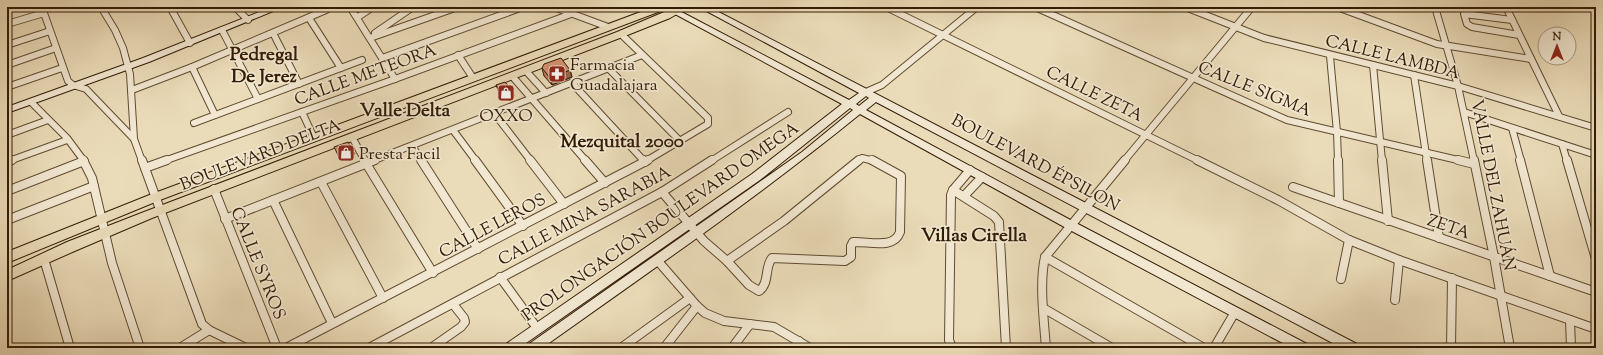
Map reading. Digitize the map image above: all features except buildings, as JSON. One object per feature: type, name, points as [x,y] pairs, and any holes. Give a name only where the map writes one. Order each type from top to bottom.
[{"type":"main road","name":"BOULEVARD DELTA","points":[[7,258],[156,197],[558,47],[644,11],[662,7]]},
{"type":"main road","name":"BOULEVARD DELTA","points":[[7,276],[104,233],[214,189],[621,34],[675,9]]},
{"type":"main road","points":[[512,76],[512,71],[514,68],[543,56],[558,47]]},
{"type":"street","points":[[100,7],[120,39],[128,67],[132,90],[134,140],[202,324],[209,330],[246,348]]},
{"type":"street","points":[[170,7],[190,43]]},
{"type":"street","points":[[235,7],[248,20]]},
{"type":"street","points":[[7,110],[128,67],[279,7]]},
{"type":"street","points":[[350,7],[358,17],[395,79]]},
{"type":"street","points":[[358,17],[373,7]]},
{"type":"street","points":[[370,37],[412,7]]},
{"type":"street","points":[[370,37],[458,7]]},
{"type":"street","points":[[382,58],[523,7]]},
{"type":"street","points":[[554,7],[608,27]]},
{"type":"street","name":"BOULEVARD ÉPSILON","points":[[703,7],[1353,348]]},
{"type":"street","name":"CALLE ZETA","points":[[886,7],[1291,206],[1349,240],[1400,260],[1596,329]]},
{"type":"street","points":[[871,94],[977,7]]},
{"type":"street","name":"CALLE SIGMA","points":[[1035,7],[1287,120],[1474,164]]},
{"type":"street","name":"CALLE LAMBDA","points":[[1185,7],[1264,38],[1330,56],[1458,86],[1596,128]]},
{"type":"street","points":[[1046,348],[1043,308],[1043,265],[1045,256],[1072,226],[1085,207],[1148,135],[1234,27],[1252,7]]},
{"type":"street","points":[[1337,7],[1407,34],[1447,47],[1531,59]]},
{"type":"street","name":"VALLE DEL ZAHUÁN","points":[[1435,7],[1464,112],[1494,257],[1510,348]]},
{"type":"street","points":[[1506,7],[1559,116]]},
{"type":"street","points":[[675,9],[1072,226],[1303,348]]},
{"type":"street","points":[[7,24],[44,10],[62,68],[68,81],[76,86],[86,89],[134,140]]},
{"type":"street","points":[[132,90],[326,10]]},
{"type":"street","name":"CALLE METEORA","points":[[145,168],[395,79],[571,14]]},
{"type":"street","points":[[1512,20],[1464,14],[1466,23],[1472,27],[1519,35]]},
{"type":"street","points":[[309,18],[341,68]]},
{"type":"street","points":[[222,30],[258,99]]},
{"type":"street","points":[[7,45],[50,31]]},
{"type":"street","points":[[273,33],[298,84]]},
{"type":"street","points":[[225,219],[572,83],[642,54],[621,34]]},
{"type":"street","points":[[7,65],[56,48]]},
{"type":"street","name":"CALLE LEROS","points":[[286,348],[645,162],[709,122],[708,118],[642,54]]},
{"type":"street","points":[[458,55],[473,78]]},
{"type":"street","points":[[1330,56],[1336,132],[1339,203]]},
{"type":"street","points":[[194,123],[362,60]]},
{"type":"street","points":[[1373,65],[1388,220]]},
{"type":"street","points":[[192,66],[215,115]]},
{"type":"street","points":[[7,87],[62,68]]},
{"type":"street","points":[[608,68],[680,141]]},
{"type":"street","points":[[526,71],[546,92]]},
{"type":"street","points":[[1414,75],[1440,238]]},
{"type":"street","points":[[512,76],[605,183]]},
{"type":"street","points":[[572,83],[645,162]]},
{"type":"street","points":[[871,94],[882,86]]},
{"type":"street","name":"PROLONGACIÓN BOULEVARD OMEGA","points":[[510,348],[756,177],[849,104],[871,94]]},
{"type":"street","name":"PROLONGACIÓN BOULEVARD OMEGA","points":[[533,348],[788,167],[859,109],[871,94]]},
{"type":"street","points":[[31,102],[67,140],[84,161],[94,186],[104,233],[120,290],[140,348]]},
{"type":"street","points":[[302,112],[314,138]]},
{"type":"street","name":"CALLE MINA SARABIA","points":[[369,348],[662,192],[788,112]]},
{"type":"street","points":[[1464,112],[1596,155]]},
{"type":"street","points":[[494,113],[564,204]]},
{"type":"street","points":[[7,135],[48,120]]},
{"type":"street","points":[[1512,128],[1550,276]]},
{"type":"street","points":[[453,130],[523,226]]},
{"type":"street","points":[[352,137],[366,164],[433,273]]},
{"type":"street","points":[[7,162],[67,140]]},
{"type":"street","points":[[1562,144],[1596,259]]},
{"type":"street","points":[[412,146],[478,249]]},
{"type":"street","points":[[662,192],[704,241],[727,261],[749,285],[759,291],[766,285],[768,264],[772,258],[845,261],[851,257],[851,246],[853,242],[886,243],[899,239],[902,183],[901,176],[870,159],[862,158],[784,221],[727,261]]},
{"type":"street","points":[[7,190],[84,161]]},
{"type":"street","points":[[952,348],[950,344],[949,332],[951,202],[953,190],[970,170]]},
{"type":"street","points":[[964,196],[982,177]]},
{"type":"street","points":[[321,182],[383,298]]},
{"type":"street","points":[[7,220],[94,186]]},
{"type":"street","name":"ZETA","points":[[1293,187],[1596,292]]},
{"type":"street","name":"CALLE SYROS","points":[[214,189],[277,348]]},
{"type":"street","points":[[953,190],[994,216],[1000,225],[1006,348]]},
{"type":"street","points":[[273,200],[332,323]]},
{"type":"street","points":[[1341,279],[1349,240]]},
{"type":"street","points":[[1045,256],[1204,348]]},
{"type":"street","points":[[44,259],[70,348]]},
{"type":"street","points":[[657,260],[697,306],[714,318],[724,321],[774,327],[810,348]]},
{"type":"street","points":[[1395,300],[1400,260]]},
{"type":"street","points":[[500,277],[537,328]]},
{"type":"street","points":[[1451,348],[1452,278]]},
{"type":"street","points":[[621,348],[690,298]]},
{"type":"street","points":[[431,348],[461,327],[465,322],[464,318],[452,304]]},
{"type":"street","points":[[664,348],[697,306]]},
{"type":"street","points":[[1043,308],[1112,348]]},
{"type":"street","points":[[1214,348],[1235,312]]},
{"type":"street","points":[[1570,320],[1571,348]]},
{"type":"street","points":[[732,348],[750,324]]},
{"type":"street","points":[[180,348],[209,330]]},
{"type":"street","points":[[794,348],[799,341]]},
{"type":"place","name":"Farmacia Guadalajara","points":[[557,74]]},
{"type":"place","name":"OXXO","points":[[506,93]]},
{"type":"place","name":"Presta Facil","points":[[346,153]]},
{"type":"district","name":"Pedregal De Jerez","points":[[264,64]]},
{"type":"district","name":"Valle Delta","points":[[405,109]]},
{"type":"district","name":"Mezquital 2000","points":[[622,140]]},
{"type":"district","name":"Villas Cirella","points":[[974,234]]}]
